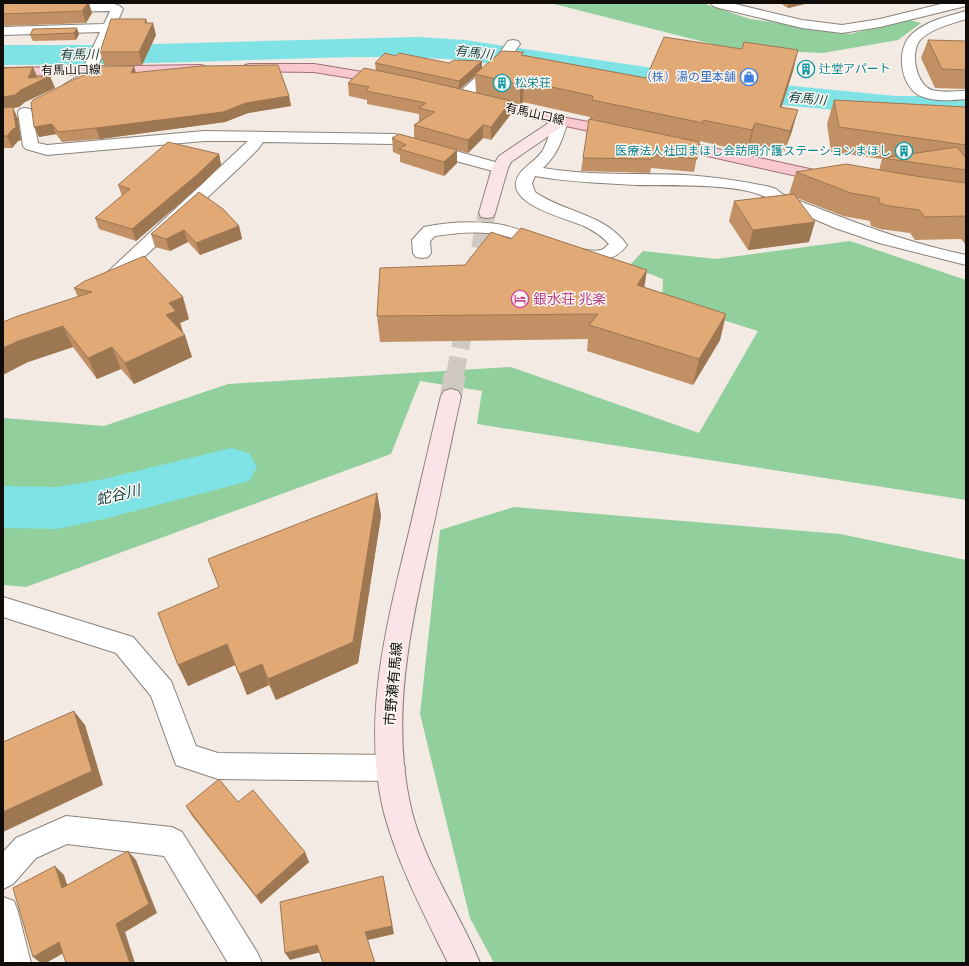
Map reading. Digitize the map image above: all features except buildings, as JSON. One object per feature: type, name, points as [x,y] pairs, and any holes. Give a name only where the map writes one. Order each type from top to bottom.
[{"type":"main road","name":"有馬山口線","points":[[3,72],[90,67],[214,69]]},
{"type":"main road","points":[[238,68],[314,68],[373,77],[403,84]]},
{"type":"main road","name":"有馬山口線","points":[[448,93],[561,121],[633,135]]},
{"type":"main road","points":[[487,213],[500,168],[505,159],[561,121]]},
{"type":"main road","points":[[656,140],[842,181]]},
{"type":"main road","name":"市野瀬有馬線","points":[[451,396],[407,590],[393,660],[388,716],[391,768],[398,812],[413,854],[464,963]]},
{"type":"street","points":[[716,3],[811,26],[832,29],[879,24],[932,9],[962,3]]},
{"type":"street","points":[[3,9],[109,6],[117,9],[86,77],[75,85],[56,94]]},
{"type":"street","points":[[966,15],[928,28],[914,38],[908,54],[911,76],[919,91],[930,95],[966,95]]},
{"type":"street","points":[[3,31],[108,28]]},
{"type":"street","points":[[462,97],[499,64],[514,43]]},
{"type":"street","points":[[24,110],[31,146],[47,150],[204,136],[244,135],[258,137],[395,139],[500,168]]},
{"type":"street","points":[[422,253],[421,240],[430,231],[469,227],[499,229],[583,254],[602,256],[612,251],[618,245],[613,236],[595,226],[538,201],[529,195],[524,188],[523,183],[530,171],[541,163],[551,151],[561,121]]},
{"type":"street","points":[[92,294],[98,290],[147,242],[218,180],[254,145],[258,137]]},
{"type":"street","points":[[530,171],[568,177],[638,180],[685,180],[733,184],[770,192],[842,181]]},
{"type":"street","points":[[770,192],[776,197],[848,227],[913,248],[966,260]]},
{"type":"street","points":[[3,607],[124,645],[162,689],[186,756],[218,766],[391,768]]},
{"type":"street","points":[[3,874],[26,848],[66,830],[172,842],[246,963]]},
{"type":"street","points":[[3,912],[15,963]]},
{"type":"green space","points":[[550,3],[702,3],[750,19],[850,34],[910,20],[921,23],[898,40],[823,53],[732,49]]},
{"type":"green space","points":[[850,241],[966,280],[966,500],[477,424],[482,391],[420,381],[391,454],[26,587],[3,585],[3,418],[104,426],[228,384],[511,367],[699,433],[758,331],[662,301],[663,279],[629,266],[643,251],[716,259]]},
{"type":"green space","points":[[514,507],[840,534],[966,560],[966,963],[494,963],[470,918],[420,714],[440,530]]},
{"type":"waterway","name":"有馬川","points":[[3,55],[116,55],[419,47],[465,50],[740,91],[896,106],[966,106]]},
{"type":"waterway","name":"蛇谷川","points":[[3,507],[57,508],[104,499],[231,467]]},
{"type":"tunnel","points":[[475,275],[487,213]]},
{"type":"tunnel","points":[[455,375],[467,313]]},
{"type":"tunnel","points":[[451,396],[455,374]]},
{"type":"place","name":"辻堂アパート","points":[[806,69]]},
{"type":"place","name":"（株）湯の里本舗","points":[[749,77]]},
{"type":"place","name":"松栄荘","points":[[502,83]]},
{"type":"place","name":"医療法人社団まほし会訪問介護ステーションまほし","points":[[904,151]]},
{"type":"place","name":"銀水荘 兆楽","points":[[520,299]]}]
